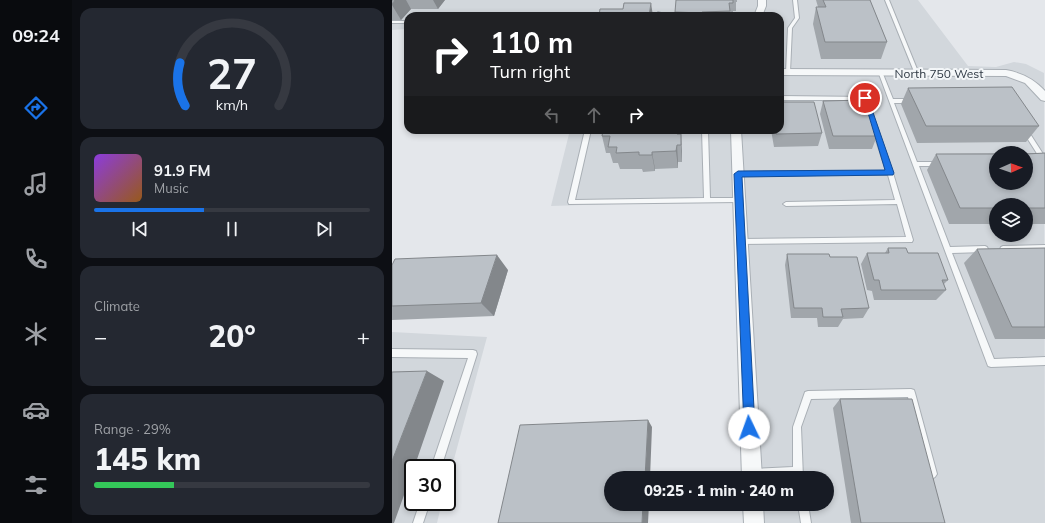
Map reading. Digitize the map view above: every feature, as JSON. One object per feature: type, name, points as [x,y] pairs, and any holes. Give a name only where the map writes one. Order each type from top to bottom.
[{"type":"street","points":[[760,12],[762,0]]},
{"type":"street","name":"North 750 West","points":[[784,72],[881,74],[1006,73],[1026,78],[1034,84],[1045,98]]},
{"type":"street","points":[[736,134],[752,471]]},
{"type":"street","points":[[753,511],[754,523]]},
{"type":"lane","points":[[784,72],[790,28],[797,18],[794,0]]},
{"type":"lane","points":[[887,0],[917,74]]},
{"type":"lane","points":[[392,22],[404,22]]},
{"type":"lane","points":[[881,74],[917,164],[991,362],[1045,361]]},
{"type":"lane","points":[[741,242],[910,240],[865,98],[784,98]]},
{"type":"lane","points":[[892,102],[922,102]]},
{"type":"lane","points":[[1019,122],[1045,162]]},
{"type":"lane","points":[[587,134],[571,202],[739,200]]},
{"type":"lane","points":[[705,134],[707,200]]},
{"type":"lane","points":[[917,164],[948,164]]},
{"type":"lane","points":[[738,174],[890,173]]},
{"type":"lane","points":[[786,204],[899,202]]},
{"type":"lane","points":[[948,250],[1045,248]]},
{"type":"lane","points":[[392,353],[473,354],[439,459]]},
{"type":"lane","points":[[797,471],[797,427],[808,395],[911,393],[935,485]]},
{"type":"lane","points":[[418,523],[422,511]]},
{"type":"lane","points":[[804,511],[806,523]]},
{"type":"shaded area","points":[[392,0],[918,0],[968,66],[996,67],[1014,62],[1026,64],[1044,73],[1045,523],[754,523],[753,511],[834,511],[834,471],[752,471],[739,200],[551,206],[569,134],[784,134],[784,12],[404,12],[404,29],[392,30]]},
{"type":"shaded area","points":[[392,332],[487,337],[454,459],[404,459],[404,511],[440,511],[437,523],[392,523]]},
{"type":"building","points":[[676,0],[733,0],[733,3],[729,3],[730,11],[675,12]]},
{"type":"building","points":[[823,0],[870,0],[887,42],[825,42],[816,7],[826,7]]},
{"type":"building","points":[[624,3],[651,3],[650,12],[600,12],[600,9],[623,9]]},
{"type":"building","points":[[1012,87],[1039,126],[926,126],[908,88]]},
{"type":"building","points":[[864,100],[877,136],[833,136],[823,101]]},
{"type":"building","points":[[784,102],[814,102],[822,133],[784,134]]},
{"type":"building","points":[[602,134],[681,134],[681,145],[677,145],[676,151],[652,152],[652,155],[639,155],[639,152],[616,153],[617,147],[608,147],[610,136],[602,136]]},
{"type":"building","points":[[1045,153],[1045,208],[1033,208],[1033,198],[989,198],[989,208],[960,208],[936,154],[989,154],[989,190],[1033,190],[1033,154]]},
{"type":"building","points":[[888,248],[906,248],[908,253],[938,253],[948,280],[942,280],[946,290],[881,290],[879,280],[874,280],[867,253],[889,253]]},
{"type":"building","points":[[1045,248],[1045,327],[1012,327],[977,249]]},
{"type":"building","points":[[787,254],[829,254],[830,257],[857,257],[869,308],[841,309],[843,317],[823,317],[822,308],[794,308]]},
{"type":"building","points":[[497,255],[481,303],[392,306],[392,265],[395,259]]},
{"type":"building","points":[[427,371],[392,461],[392,372]]},
{"type":"building","points":[[840,399],[912,399],[945,523],[861,523]]},
{"type":"building","points":[[648,420],[645,471],[604,471],[604,511],[643,511],[642,523],[498,523],[520,425]]},
{"type":"route","points":[[749,428],[738,174],[890,173],[865,98]]}]
